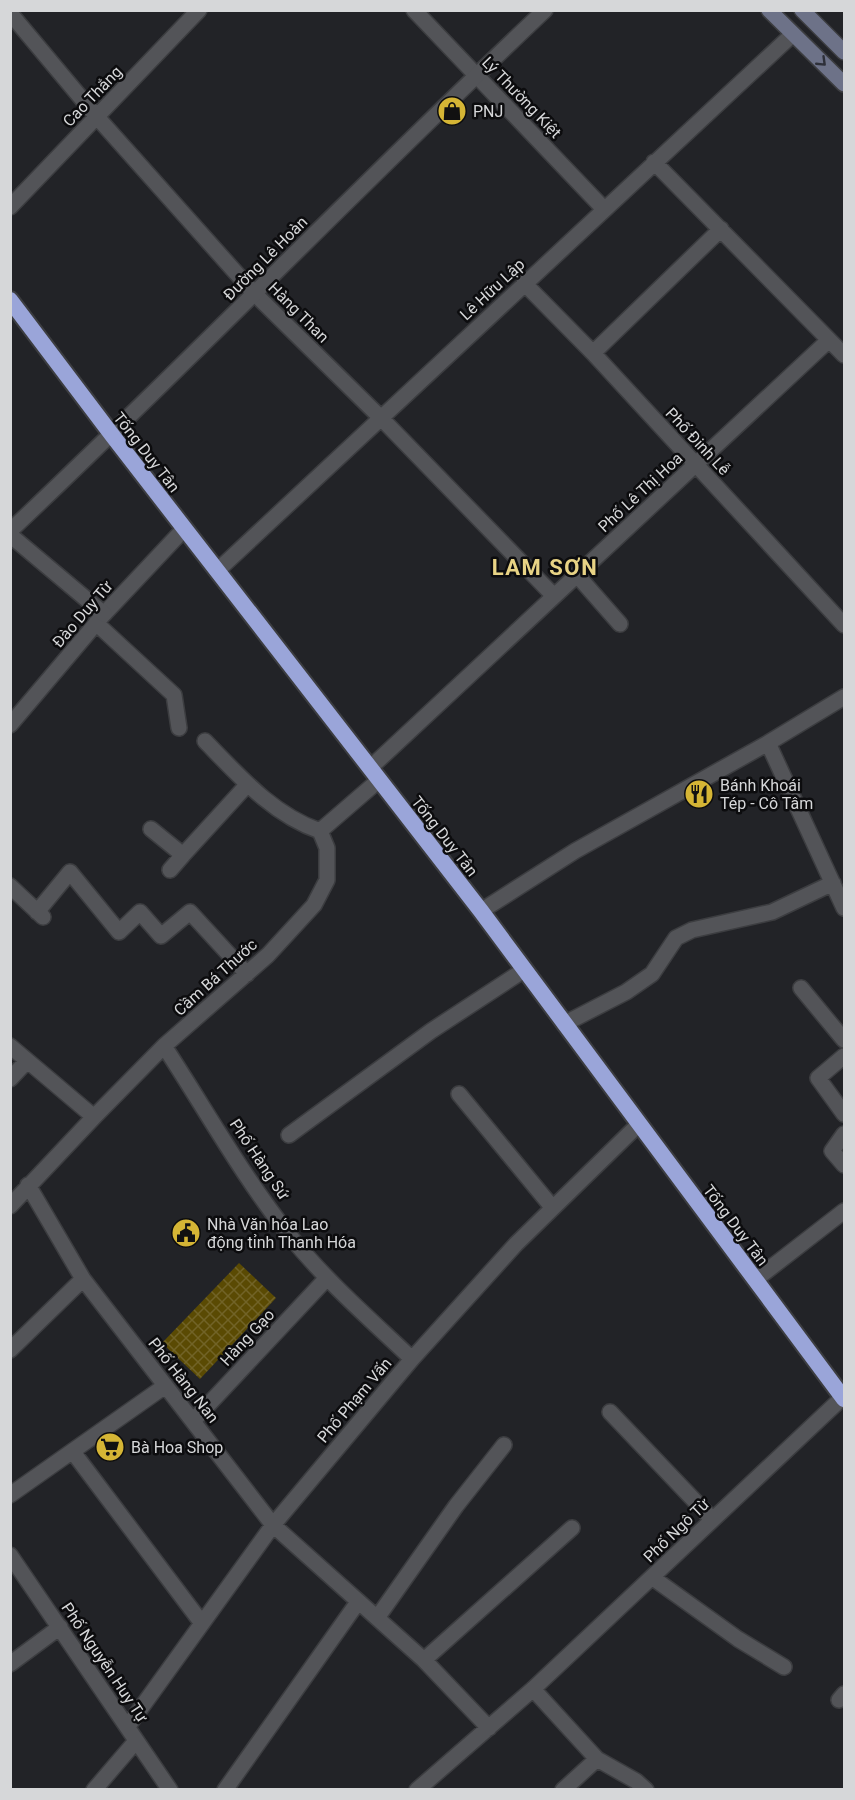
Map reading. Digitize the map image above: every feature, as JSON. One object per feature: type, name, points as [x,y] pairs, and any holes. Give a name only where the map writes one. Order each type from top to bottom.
[{"type":"highway","name":"Tống Duy Tân","points":[[10,300],[184,529],[481,911],[755,1280],[843,1393]]},
{"type":"main road","points":[[769,10],[844,84]]},
{"type":"main road","points":[[802,10],[844,52]]},
{"type":"street","name":"Cao Thắng","points":[[10,207],[199,10]]},
{"type":"street","name":"Lý Thường Kiệt","points":[[414,10],[604,209]]},
{"type":"street","name":"Đường Lê Hoàn","points":[[10,533],[545,10]]},
{"type":"street","name":"Hàng Than","points":[[10,13],[98,117],[254,293],[381,417],[554,596]]},
{"type":"street","name":"Lê Hữu Lập","points":[[217,571],[793,34]]},
{"type":"street","points":[[654,162],[844,355]]},
{"type":"street","points":[[593,353],[721,229]]},
{"type":"street","name":"Phố Đinh Lễ","points":[[524,283],[593,353],[844,625]]},
{"type":"street","name":"Phố Lê Thị Hoa","points":[[374,774],[554,596],[829,340]]},
{"type":"street","name":"Đào Duy Từ","points":[[10,725],[100,619],[184,529]]},
{"type":"street","points":[[10,533],[100,619],[174,695],[178,728]]},
{"type":"street","points":[[577,575],[620,624]]},
{"type":"street","points":[[481,911],[575,851],[768,743],[844,697]]},
{"type":"street","points":[[205,741],[247,785],[300,824],[320,831],[374,774]]},
{"type":"street","points":[[768,743],[844,908]]},
{"type":"street","points":[[170,870],[247,785]]},
{"type":"street","points":[[152,829],[183,855]]},
{"type":"street","name":"Cầm Bá Thước","points":[[10,1206],[164,1046],[268,955],[314,905],[327,879],[327,848],[320,831]]},
{"type":"street","points":[[10,886],[40,915],[70,872],[119,932],[140,912],[161,936],[190,912],[247,974]]},
{"type":"street","points":[[564,1024],[626,992],[652,974],[676,938],[692,930],[772,912],[833,883]]},
{"type":"street","points":[[289,1135],[431,1031],[524,970]]},
{"type":"street","points":[[801,987],[844,1040]]},
{"type":"street","points":[[10,1046],[94,1117]]},
{"type":"street","name":"Phố Hàng Sứ","points":[[164,1046],[238,1163],[290,1236],[327,1278],[412,1359]]},
{"type":"street","points":[[844,1056],[818,1078],[844,1114]]},
{"type":"street","points":[[10,1079],[27,1061]]},
{"type":"street","points":[[459,1094],[552,1207]]},
{"type":"street","name":"Phố Phạm Vấn","points":[[128,1726],[273,1525],[412,1359],[552,1207],[639,1124]]},
{"type":"street","points":[[844,1134],[832,1151],[844,1165]]},
{"type":"street","name":"Phố Hàng Nan","points":[[28,1185],[83,1279],[273,1525],[424,1660],[489,1728]]},
{"type":"street","points":[[755,1280],[844,1210]]},
{"type":"street","name":"Hàng Gạo","points":[[194,1420],[327,1278]]},
{"type":"street","points":[[10,1350],[83,1279]]},
{"type":"street","points":[[10,1495],[165,1386]]},
{"type":"street","name":"Phố Ngô Từ","points":[[417,1790],[533,1689],[652,1578],[843,1393]]},
{"type":"street","points":[[610,1412],[712,1520]]},
{"type":"street","points":[[377,1618],[456,1506],[504,1445]]},
{"type":"street","points":[[73,1452],[201,1622]]},
{"type":"street","points":[[424,1660],[572,1528]]},
{"type":"street","name":"Phố Nguyễn Huy Tự","points":[[10,1555],[170,1790]]},
{"type":"street","points":[[652,1578],[738,1639],[784,1667]]},
{"type":"street","points":[[225,1790],[358,1602]]},
{"type":"street","points":[[10,1664],[60,1627]]},
{"type":"street","points":[[533,1689],[597,1759],[638,1787]]},
{"type":"street","points":[[94,1790],[136,1741]]},
{"type":"street","points":[[562,1790],[597,1759]]},
{"type":"building","points":[[239,1263],[276,1298],[200,1379],[162,1343]]},
{"type":"place","name":"PNJ","points":[[452,111]]},
{"type":"place","name":"Bánh Khoái Tép - Cô Tâm","points":[[699,794]]},
{"type":"place","name":"Nhà Văn hóa Lao động tỉnh Thanh Hóa","points":[[186,1233]]},
{"type":"place","name":"Bà Hoa Shop","points":[[110,1447]]},
{"type":"district","name":"LAM SƠN","points":[[545,567]]}]
